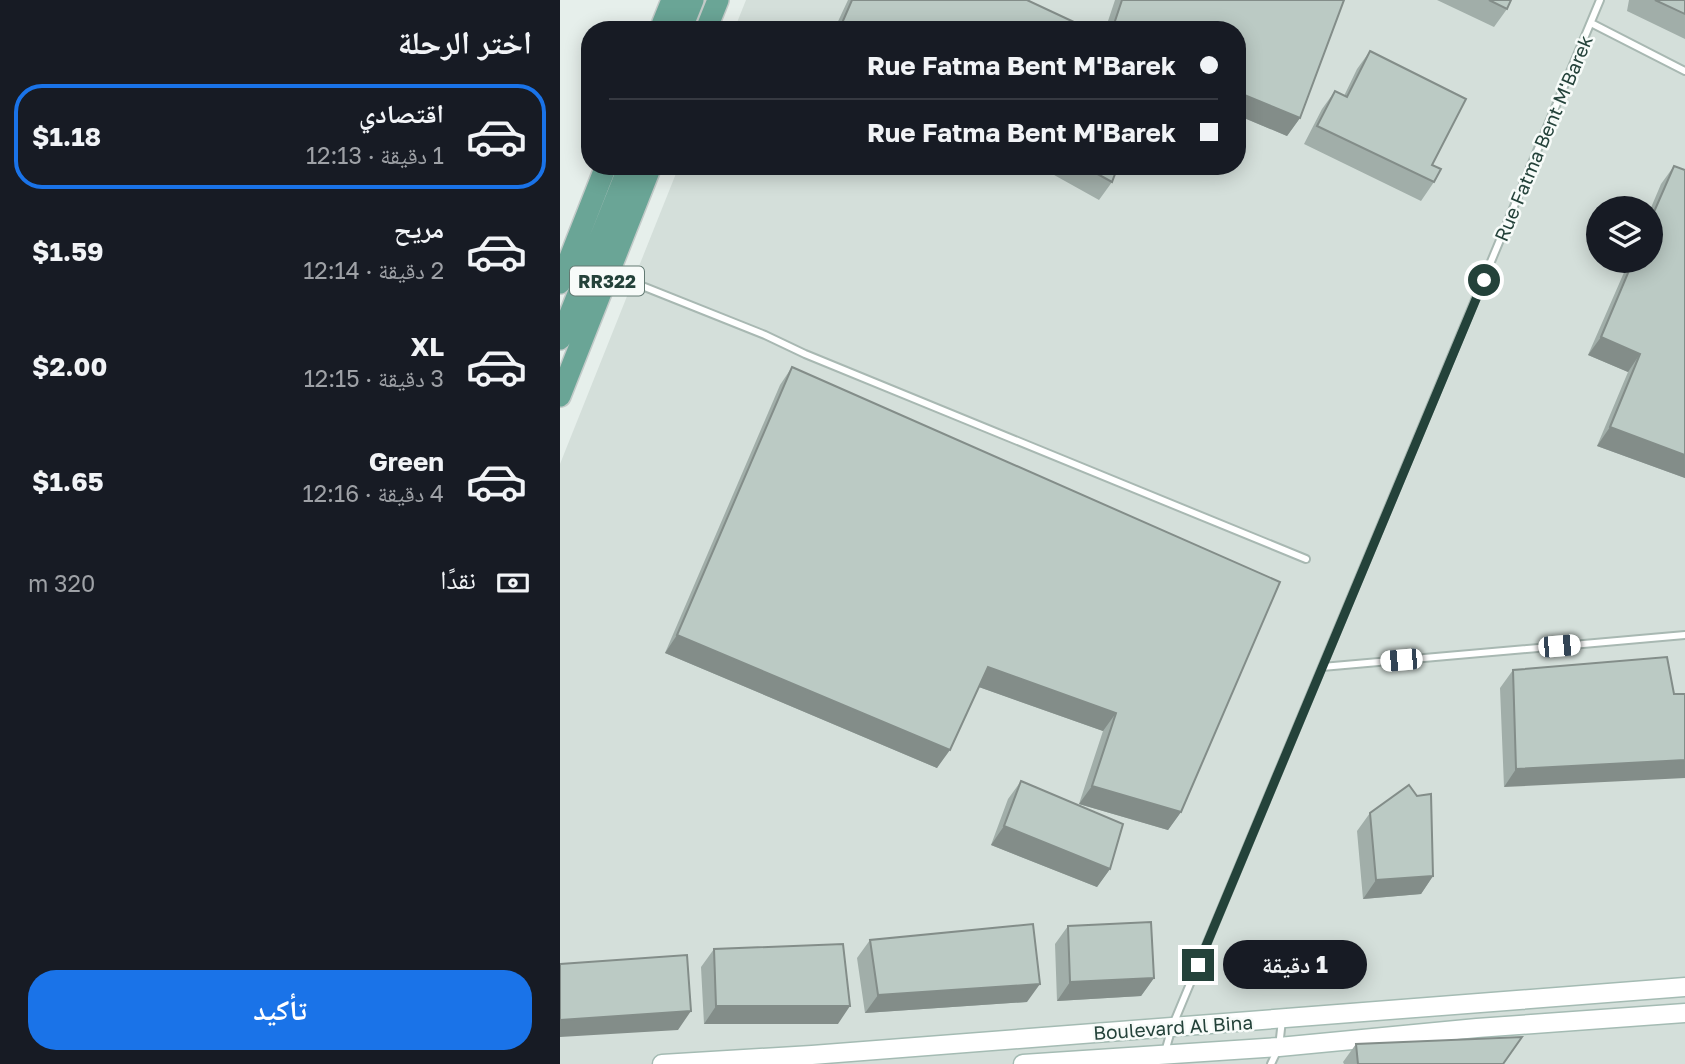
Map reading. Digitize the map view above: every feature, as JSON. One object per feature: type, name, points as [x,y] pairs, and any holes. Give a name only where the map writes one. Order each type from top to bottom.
[{"type":"main road","points":[[664,21],[672,0]]},
{"type":"main road","points":[[685,21],[693,0]]},
{"type":"main road","points":[[700,21],[708,0]]},
{"type":"main road","points":[[710,21],[718,0]]},
{"type":"main road","name":"RR322","points":[[560,283],[602,175]]},
{"type":"main road","name":"RR322","points":[[560,339],[625,175]]},
{"type":"main road","name":"RR322","points":[[560,376],[639,175]]},
{"type":"main road","name":"RR322","points":[[560,396],[648,175]]},
{"type":"main road","name":"Boulevard Al Bina","points":[[662,1064],[811,1060],[1172,1027],[1685,987]]},
{"type":"main road","name":"Boulevard Al Bina","points":[[1023,1064],[1685,1013]]},
{"type":"lane","name":"Rue Fatma Bent M'Barek","points":[[1165,1053],[1172,1027],[1600,0]]},
{"type":"lane","points":[[1591,23],[1685,71]]},
{"type":"lane","points":[[610,273],[1306,559]]},
{"type":"lane","points":[[1322,667],[1685,635]]},
{"type":"lane","points":[[1271,1064],[1279,1046],[1282,1018]]},
{"type":"shaded area","points":[[746,0],[1685,0],[1685,1064],[560,1064],[560,464],[675,175],[1246,175],[1246,21],[738,21]]},
{"type":"building","points":[[852,0],[1027,0],[1072,21],[843,21]]},
{"type":"building","points":[[1122,0],[1344,0],[1300,118],[1246,96],[1246,21],[1115,21]]},
{"type":"building","points":[[1489,0],[1511,0],[1507,9]]},
{"type":"building","points":[[1655,0],[1685,0],[1685,14]]},
{"type":"building","points":[[1370,51],[1466,99],[1432,165],[1441,169],[1434,182],[1317,126],[1335,91],[1347,97]]},
{"type":"building","points":[[1674,166],[1685,170],[1685,455],[1610,427],[1640,354],[1601,337],[1628,273],[1663,273],[1661,196]]},
{"type":"building","points":[[1099,175],[1115,175],[1112,182]]},
{"type":"building","points":[[792,367],[1280,582],[1181,812],[1092,786],[1116,713],[988,667],[950,750],[677,635]]},
{"type":"building","points":[[1667,657],[1674,694],[1685,694],[1685,760],[1516,769],[1513,670]]},
{"type":"building","points":[[1021,781],[1123,824],[1110,869],[1004,826]]},
{"type":"building","points":[[1409,785],[1417,796],[1431,794],[1433,876],[1376,880],[1370,813]]},
{"type":"building","points":[[1151,922],[1154,978],[1070,982],[1068,926]]},
{"type":"building","points":[[1033,924],[1040,984],[878,995],[870,940]]},
{"type":"building","points":[[843,944],[850,1006],[716,1006],[714,949]]},
{"type":"building","points":[[687,955],[691,1011],[560,1020],[560,964]]},
{"type":"building","points":[[1522,1037],[1503,1064],[1358,1064],[1356,1044]]},
{"type":"route","points":[[1198,965],[1484,280]]}]
